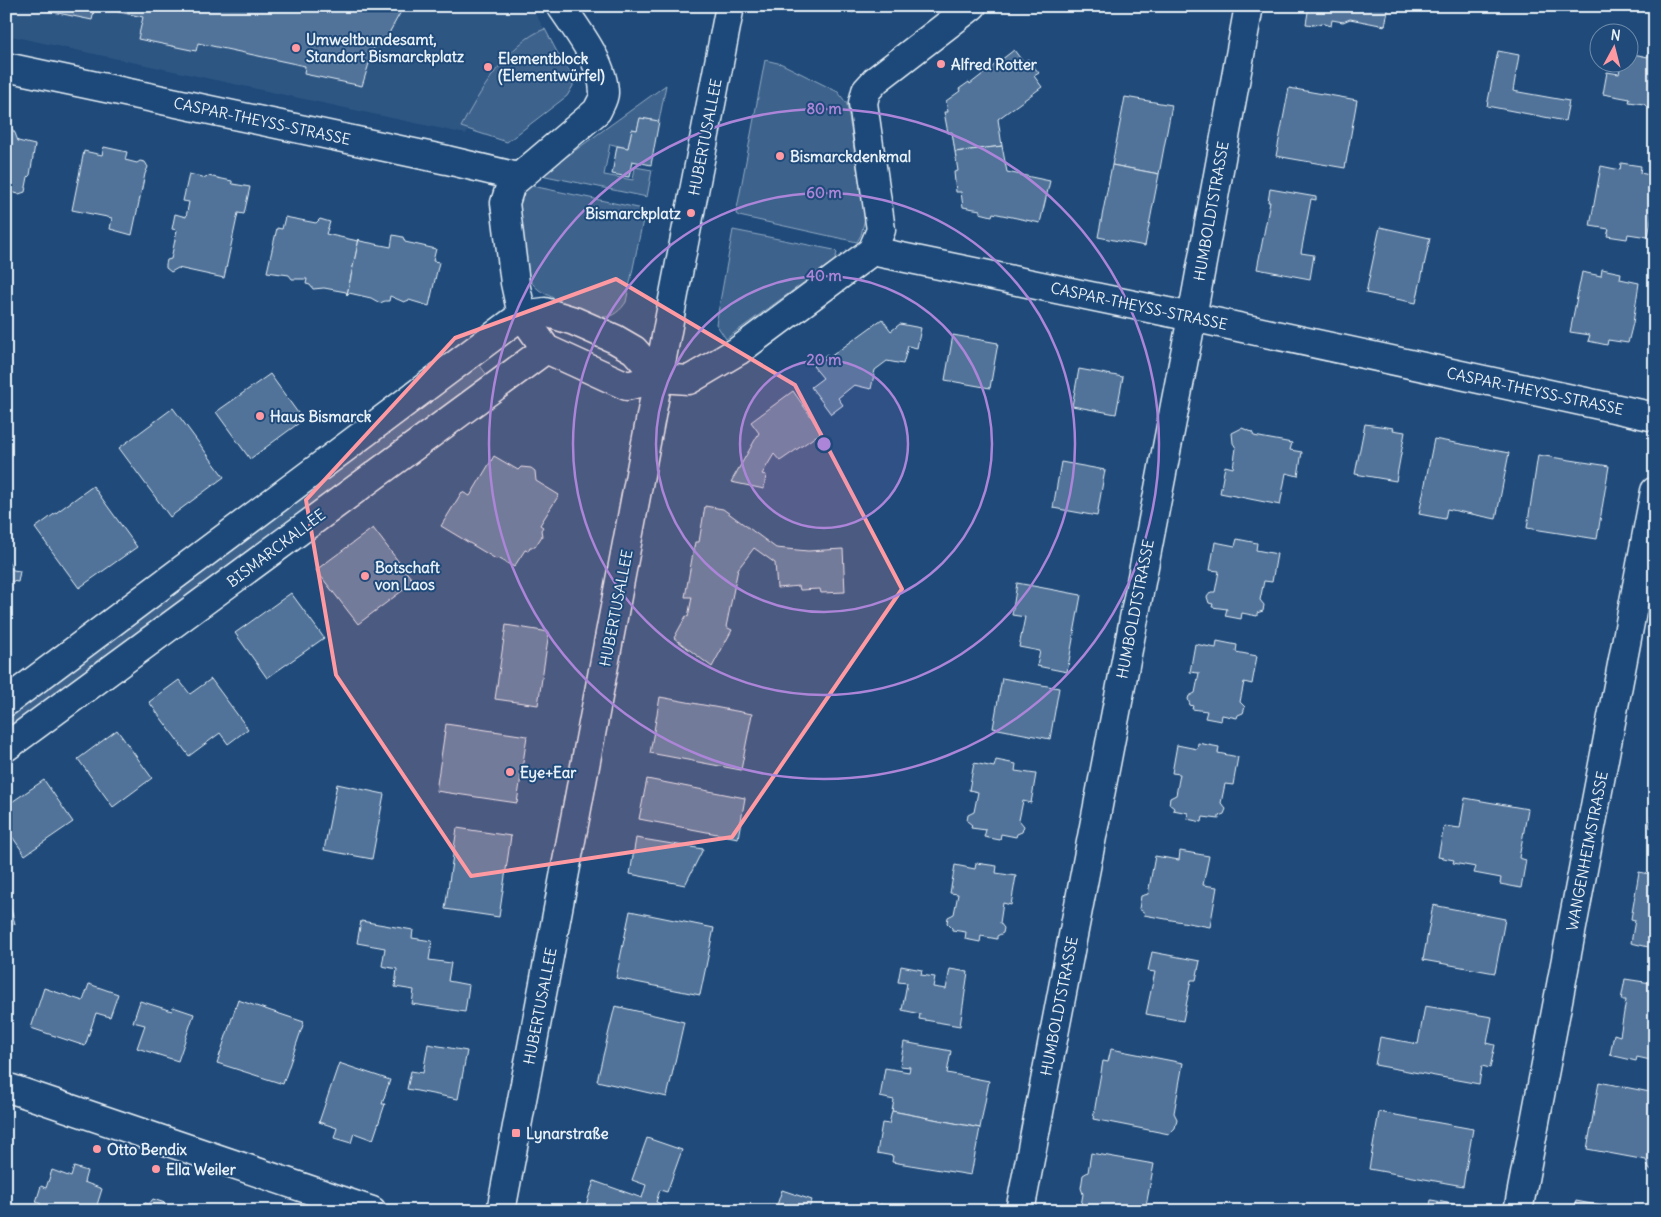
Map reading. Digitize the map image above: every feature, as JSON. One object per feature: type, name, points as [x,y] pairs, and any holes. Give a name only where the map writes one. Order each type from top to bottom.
[{"type":"street","points":[[561,6],[595,61],[603,83],[605,96],[597,111],[511,184],[505,203],[514,283],[522,315],[546,349],[628,386],[659,378],[689,380],[738,351],[872,251],[881,230],[863,103],[866,91],[876,80],[972,6]]},
{"type":"street","name":"HUBERTUSALLEE","points":[[501,1211],[730,6]]},
{"type":"street","name":"HUMBOLDTSTRASSE","points":[[1020,1211],[1192,317],[1249,6]]},
{"type":"street","name":"CASPAR-THEYSS-STRASSE","points":[[6,67],[447,160],[518,177]]},
{"type":"street","name":"CASPAR-THEYSS-STRASSE","points":[[872,251],[1192,317],[1655,417]]},
{"type":"street","points":[[6,702],[522,315],[545,312],[574,321],[615,339],[634,350],[659,378]]},
{"type":"street","name":"BISMARCKALLEE","points":[[6,748],[546,349]]},
{"type":"street","name":"WANGENHEIMSTRASSE","points":[[1518,1211],[1655,491]]},
{"type":"street","points":[[6,1087],[372,1211]]},
{"type":"highlighted area","points":[[616,279],[795,385],[902,589],[732,837],[471,876],[336,675],[306,500],[455,338]]},
{"type":"shaded area","points":[[6,6],[530,6],[549,36],[481,103],[466,134],[6,35]]},
{"type":"shaded area","points":[[545,29],[573,77],[573,86],[567,96],[507,142],[461,127],[476,100],[507,57],[532,35]]},
{"type":"shaded area","points":[[765,60],[782,64],[838,92],[847,104],[865,218],[861,235],[857,242],[736,214]]},
{"type":"shaded area","points":[[666,85],[659,121],[640,118],[637,130],[632,129],[628,148],[610,144],[604,175],[633,180],[635,167],[652,170],[647,197],[541,175]]},
{"type":"shaded area","points":[[532,186],[643,209],[644,215],[626,302],[622,308],[611,316],[598,316],[561,302],[539,290],[529,279],[519,211],[526,188]]},
{"type":"shaded area","points":[[733,230],[834,250],[837,253],[835,260],[726,339],[716,324]]},
{"type":"shaded area","points":[[478,363],[487,375],[6,736],[6,717]]},
{"type":"building","name":"Umweltbundesamt, Standort Bismarckplatz","points":[[24,6],[312,6],[326,9],[327,6],[404,6],[383,44],[376,41],[362,86],[304,74],[305,66],[198,43],[196,51],[138,39],[143,17],[95,7],[92,20]]},
{"type":"building","points":[[842,6],[859,6],[853,13]]},
{"type":"building","points":[[1309,6],[1389,6],[1385,26],[1350,19],[1343,22],[1332,20],[1331,26],[1322,23],[1315,25],[1306,24]]},
{"type":"building","points":[[1650,46],[1655,47],[1655,107],[1649,109],[1644,104],[1629,102],[1630,99],[1603,94],[1607,72],[1619,74],[1619,72],[1638,72],[1638,55],[1648,57]]},
{"type":"building","points":[[1014,50],[1023,62],[1028,59],[1039,73],[1034,76],[1042,87],[998,119],[1002,146],[955,152],[952,132],[948,133],[944,112],[948,112],[946,101],[960,91],[959,89],[969,82],[970,84]]},
{"type":"building","points":[[1498,51],[1519,55],[1513,91],[1569,101],[1565,121],[1487,106]]},
{"type":"building","points":[[1289,88],[1357,100],[1345,168],[1276,156]]},
{"type":"building","points":[[1125,97],[1172,105],[1159,174],[1112,165]]},
{"type":"building","points":[[640,118],[659,121],[651,165],[632,161],[629,177],[612,174],[617,146],[628,148],[632,129],[637,130]]},
{"type":"building","points":[[6,128],[12,129],[18,141],[35,145],[25,192],[19,194],[10,192],[6,188]]},
{"type":"building","points":[[1002,146],[1007,172],[1050,181],[1040,223],[993,213],[992,216],[980,213],[980,210],[963,207],[961,192],[956,192],[954,172],[958,171],[955,152]]},
{"type":"building","points":[[104,147],[127,152],[125,160],[137,163],[140,161],[145,162],[148,167],[132,235],[110,229],[112,218],[72,210],[84,151],[102,155]]},
{"type":"building","points":[[1621,163],[1641,166],[1640,173],[1655,176],[1655,199],[1648,237],[1628,234],[1627,239],[1607,236],[1609,229],[1590,226],[1601,166],[1620,170]]},
{"type":"building","points":[[1112,165],[1159,174],[1145,246],[1098,237]]},
{"type":"building","points":[[189,174],[232,181],[233,184],[250,187],[244,214],[238,213],[224,278],[178,268],[171,272],[166,268],[167,260],[171,259],[177,230],[172,229],[175,214],[186,217],[189,202],[183,201]]},
{"type":"building","points":[[1270,189],[1316,197],[1316,200],[1311,199],[1301,253],[1314,255],[1310,279],[1257,269],[1270,202],[1268,202]]},
{"type":"building","points":[[285,217],[316,223],[320,219],[330,222],[326,234],[358,241],[359,239],[347,295],[346,292],[324,288],[313,289],[310,285],[306,284],[307,279],[292,279],[289,275],[267,272],[277,228],[282,229]]},
{"type":"building","points":[[1380,227],[1430,238],[1416,303],[1366,293]]},
{"type":"building","points":[[393,235],[403,237],[405,242],[436,249],[433,261],[439,262],[429,306],[409,300],[404,302],[390,296],[389,301],[380,303],[371,298],[349,293],[347,295],[359,239],[360,241],[391,247]]},
{"type":"building","points":[[1602,269],[1621,273],[1620,279],[1639,283],[1628,343],[1608,340],[1607,345],[1588,341],[1590,335],[1570,332],[1582,272],[1601,276]]},
{"type":"building","points":[[882,319],[891,331],[900,324],[921,328],[917,348],[908,346],[903,364],[887,361],[875,370],[871,389],[854,385],[838,398],[843,405],[831,414],[811,387],[823,378],[813,366],[827,354],[830,357]]},
{"type":"building","points":[[953,335],[998,343],[990,388],[945,380]]},
{"type":"building","points":[[1079,369],[1123,377],[1116,414],[1072,406]]},
{"type":"building","name":"Haus Bismarck","points":[[270,374],[303,420],[250,459],[216,412]]},
{"type":"building","points":[[793,391],[822,432],[780,461],[774,454],[762,474],[766,475],[764,489],[731,482],[759,433],[751,422]]},
{"type":"building","points":[[173,408],[224,477],[170,517],[119,448]]},
{"type":"building","points":[[1365,424],[1394,428],[1393,430],[1405,432],[1396,481],[1355,474]]},
{"type":"building","points":[[1242,428],[1252,432],[1254,436],[1292,443],[1290,450],[1302,452],[1298,476],[1286,473],[1280,505],[1220,493],[1225,466],[1233,468],[1236,448],[1233,443],[1232,433]]},
{"type":"building","points":[[1434,439],[1509,453],[1496,519],[1447,509],[1445,519],[1419,514]]},
{"type":"building","points":[[1538,455],[1609,466],[1597,539],[1527,528]]},
{"type":"building","points":[[494,456],[518,470],[521,467],[531,468],[535,471],[536,481],[559,495],[540,525],[543,527],[541,530],[542,536],[535,547],[530,547],[528,551],[525,550],[514,567],[498,558],[496,559],[441,526],[462,492],[470,496]]},
{"type":"building","points":[[1061,462],[1105,470],[1097,516],[1053,508]]},
{"type":"building","points":[[93,486],[137,547],[79,588],[35,528]]},
{"type":"building","points":[[705,506],[723,509],[776,548],[808,551],[843,549],[845,592],[821,593],[820,589],[800,590],[799,586],[777,588],[775,563],[754,548],[738,569],[726,627],[732,630],[712,667],[674,638],[686,616],[688,617],[692,597],[685,597],[695,542],[699,542]]},
{"type":"building","name":"Botschaft von Laos","points":[[373,528],[414,582],[358,624],[316,570]]},
{"type":"building","points":[[1237,539],[1257,543],[1256,550],[1277,554],[1272,582],[1264,581],[1260,600],[1264,605],[1263,611],[1257,613],[1257,616],[1242,613],[1241,619],[1225,616],[1227,609],[1212,607],[1213,604],[1209,603],[1207,597],[1211,592],[1215,592],[1219,571],[1210,570],[1215,542],[1235,546]]},
{"type":"building","points":[[6,558],[13,570],[20,571],[18,582],[12,581],[6,585]]},
{"type":"building","points":[[1017,583],[1081,595],[1067,672],[1037,666],[1040,651],[1019,647],[1025,617],[1012,615]]},
{"type":"building","points":[[291,593],[324,638],[267,678],[235,633]]},
{"type":"building","points":[[506,625],[549,632],[538,705],[495,699]]},
{"type":"building","points":[[1217,641],[1237,645],[1236,652],[1257,656],[1252,684],[1244,682],[1240,702],[1245,707],[1243,713],[1238,715],[1237,718],[1222,715],[1221,721],[1205,718],[1207,711],[1192,709],[1193,706],[1190,705],[1188,699],[1189,696],[1195,693],[1199,673],[1190,672],[1195,644],[1216,648]]},
{"type":"building","points":[[1002,678],[1059,688],[1050,739],[993,728]]},
{"type":"building","points":[[211,679],[248,729],[228,744],[220,733],[189,756],[149,702],[179,680],[190,694]]},
{"type":"building","points":[[660,697],[752,714],[741,770],[650,753]]},
{"type":"building","points":[[446,724],[527,736],[517,803],[436,791]]},
{"type":"building","points":[[117,730],[152,778],[113,807],[78,759]]},
{"type":"building","points":[[1198,743],[1219,747],[1218,753],[1238,757],[1233,785],[1225,784],[1221,803],[1226,809],[1224,814],[1219,816],[1219,819],[1203,817],[1202,822],[1187,819],[1188,813],[1173,810],[1174,808],[1169,804],[1170,798],[1176,795],[1180,774],[1172,773],[1177,745],[1197,749]]},
{"type":"building","points":[[996,760],[1016,764],[1015,771],[1036,774],[1031,803],[1023,801],[1019,820],[1024,826],[1022,832],[1017,834],[1016,837],[1001,834],[1000,840],[984,837],[986,830],[971,828],[972,825],[967,821],[968,815],[974,812],[978,792],[969,790],[974,763],[994,767]]},
{"type":"building","points":[[647,779],[745,798],[738,838],[639,819]]},
{"type":"building","points":[[44,780],[73,822],[25,855],[6,828],[6,806]]},
{"type":"building","points":[[337,784],[384,794],[372,859],[324,850]]},
{"type":"building","points":[[1655,797],[1655,828],[1649,827]]},
{"type":"building","points":[[1465,798],[1528,809],[1519,858],[1526,860],[1521,888],[1500,884],[1501,878],[1474,873],[1476,867],[1453,863],[1454,860],[1438,857],[1444,826],[1460,828]]},
{"type":"building","points":[[457,828],[511,836],[499,917],[445,909]]},
{"type":"building","points":[[636,838],[703,849],[685,885],[630,874]]},
{"type":"building","points":[[1180,851],[1209,856],[1203,885],[1217,887],[1210,927],[1144,915],[1145,913],[1139,909],[1141,896],[1148,894],[1155,856],[1179,860]]},
{"type":"building","points":[[976,863],[997,866],[996,873],[1016,876],[1011,905],[1003,903],[1000,923],[1004,928],[1003,933],[997,936],[997,939],[981,936],[980,942],[965,939],[966,932],[952,930],[947,923],[948,917],[954,914],[958,894],[950,893],[955,865],[975,869]]},
{"type":"building","points":[[1639,872],[1655,875],[1655,938],[1653,948],[1631,943],[1635,920],[1631,919]]},
{"type":"building","points":[[6,891],[15,924],[6,927]]},
{"type":"building","points":[[1433,905],[1505,919],[1495,973],[1423,960]]},
{"type":"building","points":[[630,911],[714,928],[700,995],[616,978]]},
{"type":"building","points":[[361,921],[413,930],[412,938],[432,941],[429,960],[451,963],[448,981],[469,985],[465,1012],[412,1004],[414,990],[395,987],[397,969],[382,966],[385,948],[357,943]]},
{"type":"building","points":[[1152,952],[1200,961],[1196,980],[1191,980],[1183,1021],[1146,1014],[1155,972],[1148,971]]},
{"type":"building","points":[[901,966],[922,970],[921,975],[935,977],[933,987],[946,989],[950,969],[968,972],[960,1026],[919,1019],[920,1014],[902,1010],[907,983],[898,982]]},
{"type":"building","points":[[1625,979],[1651,983],[1650,987],[1655,988],[1655,1061],[1637,1057],[1636,1061],[1610,1055],[1614,1034],[1620,1036],[1626,1000],[1621,1000]]},
{"type":"building","points":[[89,984],[118,994],[110,1017],[96,1013],[85,1046],[31,1028],[44,988],[83,1001]]},
{"type":"building","points":[[238,1000],[304,1022],[283,1084],[217,1063]]},
{"type":"building","points":[[140,1001],[172,1011],[173,1007],[194,1014],[178,1061],[137,1048],[145,1025],[133,1022]]},
{"type":"building","points":[[615,1006],[684,1022],[667,1097],[597,1081]]},
{"type":"building","points":[[1425,1006],[1492,1017],[1487,1043],[1495,1045],[1490,1068],[1482,1066],[1479,1084],[1375,1065],[1380,1037],[1418,1044]]},
{"type":"building","points":[[904,1042],[951,1051],[947,1073],[989,1081],[980,1128],[892,1111],[894,1100],[880,1097],[885,1068],[909,1072],[910,1067],[900,1066]]},
{"type":"building","points":[[428,1044],[467,1051],[458,1099],[407,1089],[411,1071],[423,1073]]},
{"type":"building","points":[[1111,1049],[1183,1063],[1174,1113],[1177,1119],[1175,1128],[1169,1134],[1093,1119],[1103,1061],[1108,1062]]},
{"type":"building","points":[[339,1063],[390,1080],[382,1104],[385,1104],[373,1140],[354,1133],[351,1143],[334,1138],[337,1128],[319,1122]]},
{"type":"building","points":[[1599,1082],[1655,1093],[1655,1172],[1649,1169],[1646,1160],[1587,1149]]},
{"type":"building","points":[[892,1111],[980,1128],[971,1175],[892,1162],[893,1156],[877,1153],[882,1123],[889,1124]]},
{"type":"building","points":[[1379,1112],[1473,1129],[1463,1186],[1369,1169]]},
{"type":"building","points":[[647,1138],[682,1150],[667,1192],[660,1190],[656,1202],[680,1211],[584,1211],[594,1181],[642,1198],[646,1185],[632,1180]]},
{"type":"building","points":[[1091,1153],[1154,1164],[1145,1211],[1080,1211],[1083,1194],[1081,1188],[1083,1175],[1088,1172]]},
{"type":"building","points":[[74,1167],[87,1171],[84,1182],[102,1189],[97,1205],[102,1207],[101,1211],[39,1211],[41,1204],[36,1202],[41,1186],[46,1188],[52,1170],[71,1177]]},
{"type":"building","points":[[782,1190],[812,1200],[808,1211],[775,1211]]},
{"type":"building","points":[[153,1199],[165,1203],[165,1209],[169,1211],[143,1211],[145,1203],[149,1204]]},
{"type":"building","points":[[1431,1200],[1464,1206],[1463,1211],[1429,1211]]},
{"type":"building","points":[[1576,1201],[1628,1211],[1574,1211]]},
{"type":"building","points":[[880,1204],[923,1211],[879,1211]]},
{"type":"place","name":"Umweltbundesamt, Standort Bismarckplatz","points":[[296,48]]},
{"type":"place","name":"Alfred Rotter","points":[[941,64]]},
{"type":"place","name":"Elementblock (Elementwürfel)","points":[[488,67]]},
{"type":"place","name":"Bismarckdenkmal","points":[[780,156]]},
{"type":"place","name":"Bismarckplatz","points":[[691,213]]},
{"type":"place","name":"Haus Bismarck","points":[[260,416]]},
{"type":"place","name":"Botschaft von Laos","points":[[365,576]]},
{"type":"place","name":"Eye+Ear","points":[[510,772]]},
{"type":"place","name":"Lynarstraße","points":[[516,1133]]},
{"type":"place","name":"Otto Bendix","points":[[97,1149]]},
{"type":"place","name":"Ella Weiler","points":[[156,1169]]}]
